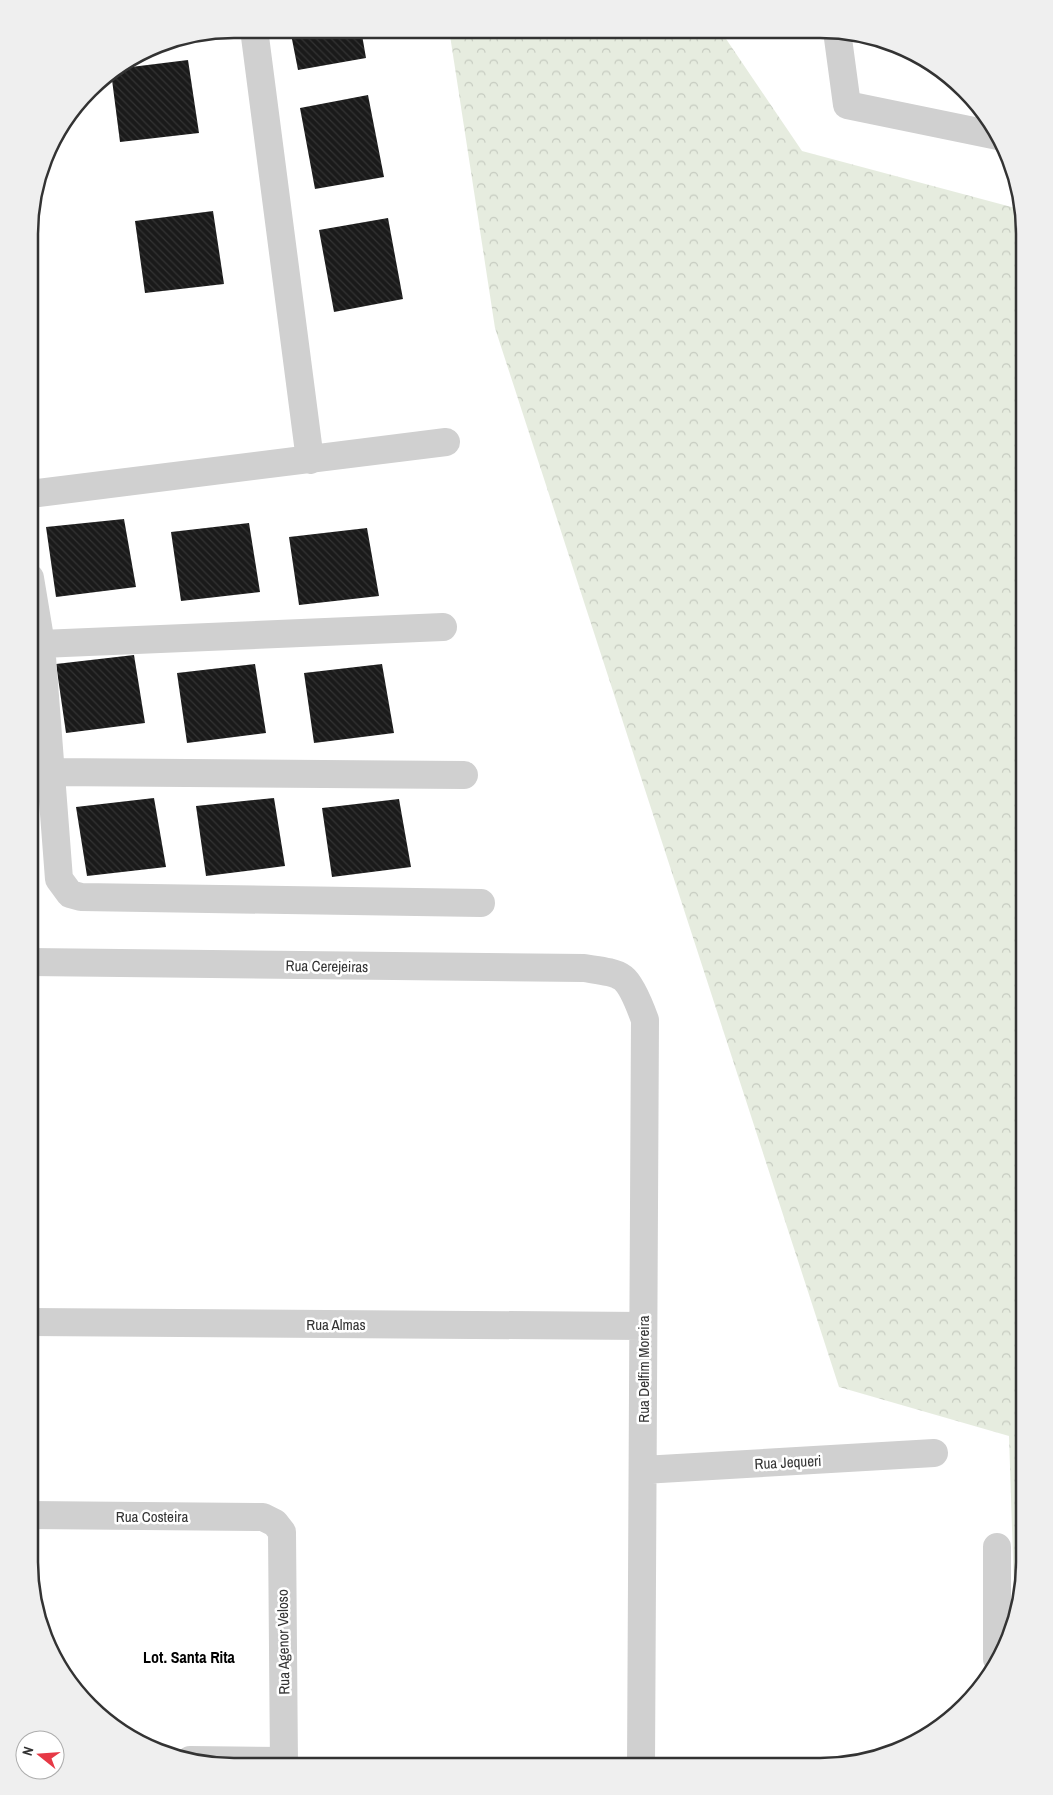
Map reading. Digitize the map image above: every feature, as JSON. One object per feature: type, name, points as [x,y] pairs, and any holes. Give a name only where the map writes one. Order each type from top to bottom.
[{"type":"street","points":[[255,38],[310,460]]},
{"type":"street","points":[[837,38],[847,105],[988,134]]},
{"type":"street","points":[[38,493],[446,442]]},
{"type":"street","points":[[38,626],[41,644],[58,879],[70,894],[81,897],[481,903]]},
{"type":"street","points":[[41,644],[442,627]]},
{"type":"street","points":[[50,772],[464,775]]},
{"type":"street","name":"Rua Cerejeiras","points":[[38,962],[584,968],[604,971],[623,978]]},
{"type":"street","name":"Rua Delfim Moreira","points":[[623,978],[638,1000],[646,1020],[641,1758]]},
{"type":"street","name":"Rua Almas","points":[[38,1322],[643,1326]]},
{"type":"street","name":"Rua Jequeri","points":[[643,1470],[934,1453]]},
{"type":"street","name":"Rua Costeira","points":[[38,1515],[263,1517],[275,1523]]},
{"type":"street","name":"Rua Agenor Veloso","points":[[275,1523],[282,1532],[284,1758]]},
{"type":"street","points":[[997,1547],[997,1644]]},
{"type":"green space","points":[[450,38],[725,38],[802,151],[1014,208],[1016,233],[1016,1562],[1014,1587],[1009,1436],[839,1387],[495,328]]},
{"type":"building","points":[[292,38],[363,38],[366,58],[298,70]]},
{"type":"building","points":[[188,60],[199,133],[120,142],[112,80],[129,67]]},
{"type":"building","points":[[368,95],[384,177],[315,189],[300,108]]},
{"type":"building","points":[[213,211],[224,284],[145,293],[135,221]]},
{"type":"building","points":[[388,218],[403,299],[334,312],[319,230]]},
{"type":"building","points":[[124,519],[136,587],[56,597],[46,527]]},
{"type":"building","points":[[249,523],[260,592],[181,601],[171,532]]},
{"type":"building","points":[[367,528],[379,596],[299,605],[289,537]]},
{"type":"building","points":[[134,655],[145,723],[66,733],[56,664]]},
{"type":"building","points":[[255,664],[266,733],[187,743],[177,673]]},
{"type":"building","points":[[382,664],[394,733],[314,743],[304,673]]},
{"type":"building","points":[[154,798],[166,867],[87,876],[76,807]]},
{"type":"building","points":[[274,798],[285,866],[206,876],[196,806]]},
{"type":"building","points":[[399,799],[411,867],[332,877],[322,808]]},
{"type":"district","name":"Lot. Santa Rita","points":[[189,1657]]}]
